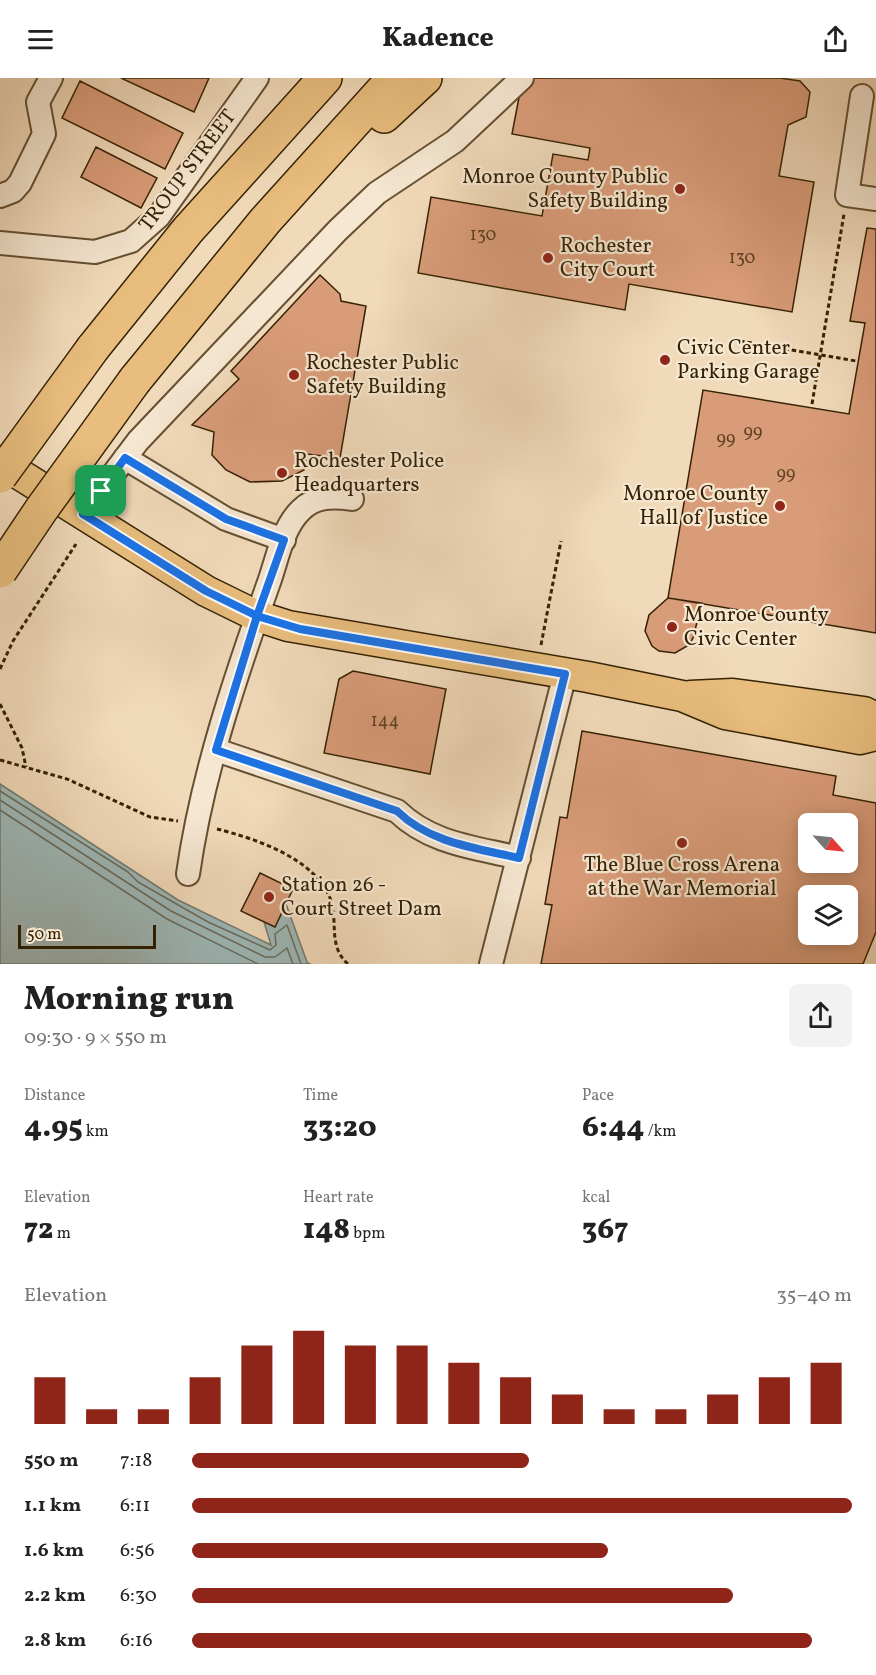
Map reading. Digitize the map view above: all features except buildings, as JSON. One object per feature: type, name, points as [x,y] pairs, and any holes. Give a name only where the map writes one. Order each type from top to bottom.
[{"type":"highway","points":[[0,476],[93,348],[195,221],[325,78]]},
{"type":"highway","points":[[0,571],[135,380],[244,246],[330,146],[394,78]]},
{"type":"highway","points":[[244,246],[424,78]]},
{"type":"main road","points":[[0,462],[206,591],[257,616],[300,629],[682,696],[725,714],[860,739],[876,735]]},
{"type":"main road","points":[[682,696],[733,694],[864,712],[876,718]]},
{"type":"street","points":[[0,196],[13,191],[20,183],[44,134],[38,102],[51,78]]},
{"type":"street","points":[[83,514],[138,441],[354,215],[377,193],[455,141],[522,78]]},
{"type":"street","name":"TROUP STREET","points":[[0,243],[95,252],[131,241],[159,216],[247,81]]},
{"type":"street","points":[[862,96],[847,195],[876,199]]},
{"type":"street","points":[[125,458],[226,519],[284,540]]},
{"type":"street","points":[[188,874],[196,824],[216,750],[257,616],[284,540],[299,512],[313,501],[330,497],[352,499]]},
{"type":"street","points":[[491,964],[565,674]]},
{"type":"street","points":[[216,750],[397,811],[413,827],[435,837],[519,858]]},
{"type":"path","points":[[812,404],[847,195]]},
{"type":"path","points":[[740,341],[856,362]]},
{"type":"path","points":[[540,647],[561,541]]},
{"type":"path","points":[[0,669],[13,641],[76,544]]},
{"type":"path","points":[[0,704],[22,748],[26,767]]},
{"type":"water","points":[[0,784],[178,900],[271,945],[264,922],[275,927],[286,904],[307,962],[310,964],[0,964]]},
{"type":"place","name":"Monroe County Public Safety Building","points":[[680,189]]},
{"type":"place","name":"Rochester City Court","points":[[548,258]]},
{"type":"place","name":"Civic Center Parking Garage","points":[[665,360]]},
{"type":"place","name":"Rochester Public Safety Building","points":[[294,375]]},
{"type":"place","name":"Rochester Police Headquarters","points":[[282,473]]},
{"type":"place","name":"Monroe County Hall of Justice","points":[[780,506]]},
{"type":"place","name":"Monroe County Civic Center","points":[[672,627]]},
{"type":"place","name":"The Blue Cross Arena at the War Memorial","points":[[682,843]]},
{"type":"place","name":"Station 26 - Court Street Dam","points":[[269,897]]},
{"type":"route","points":[[101,491],[83,514],[206,591],[257,616],[216,750],[397,811],[413,827],[435,837],[519,858],[565,674],[300,629],[257,616],[284,540],[226,519],[171,488],[125,458],[101,491]]}]
